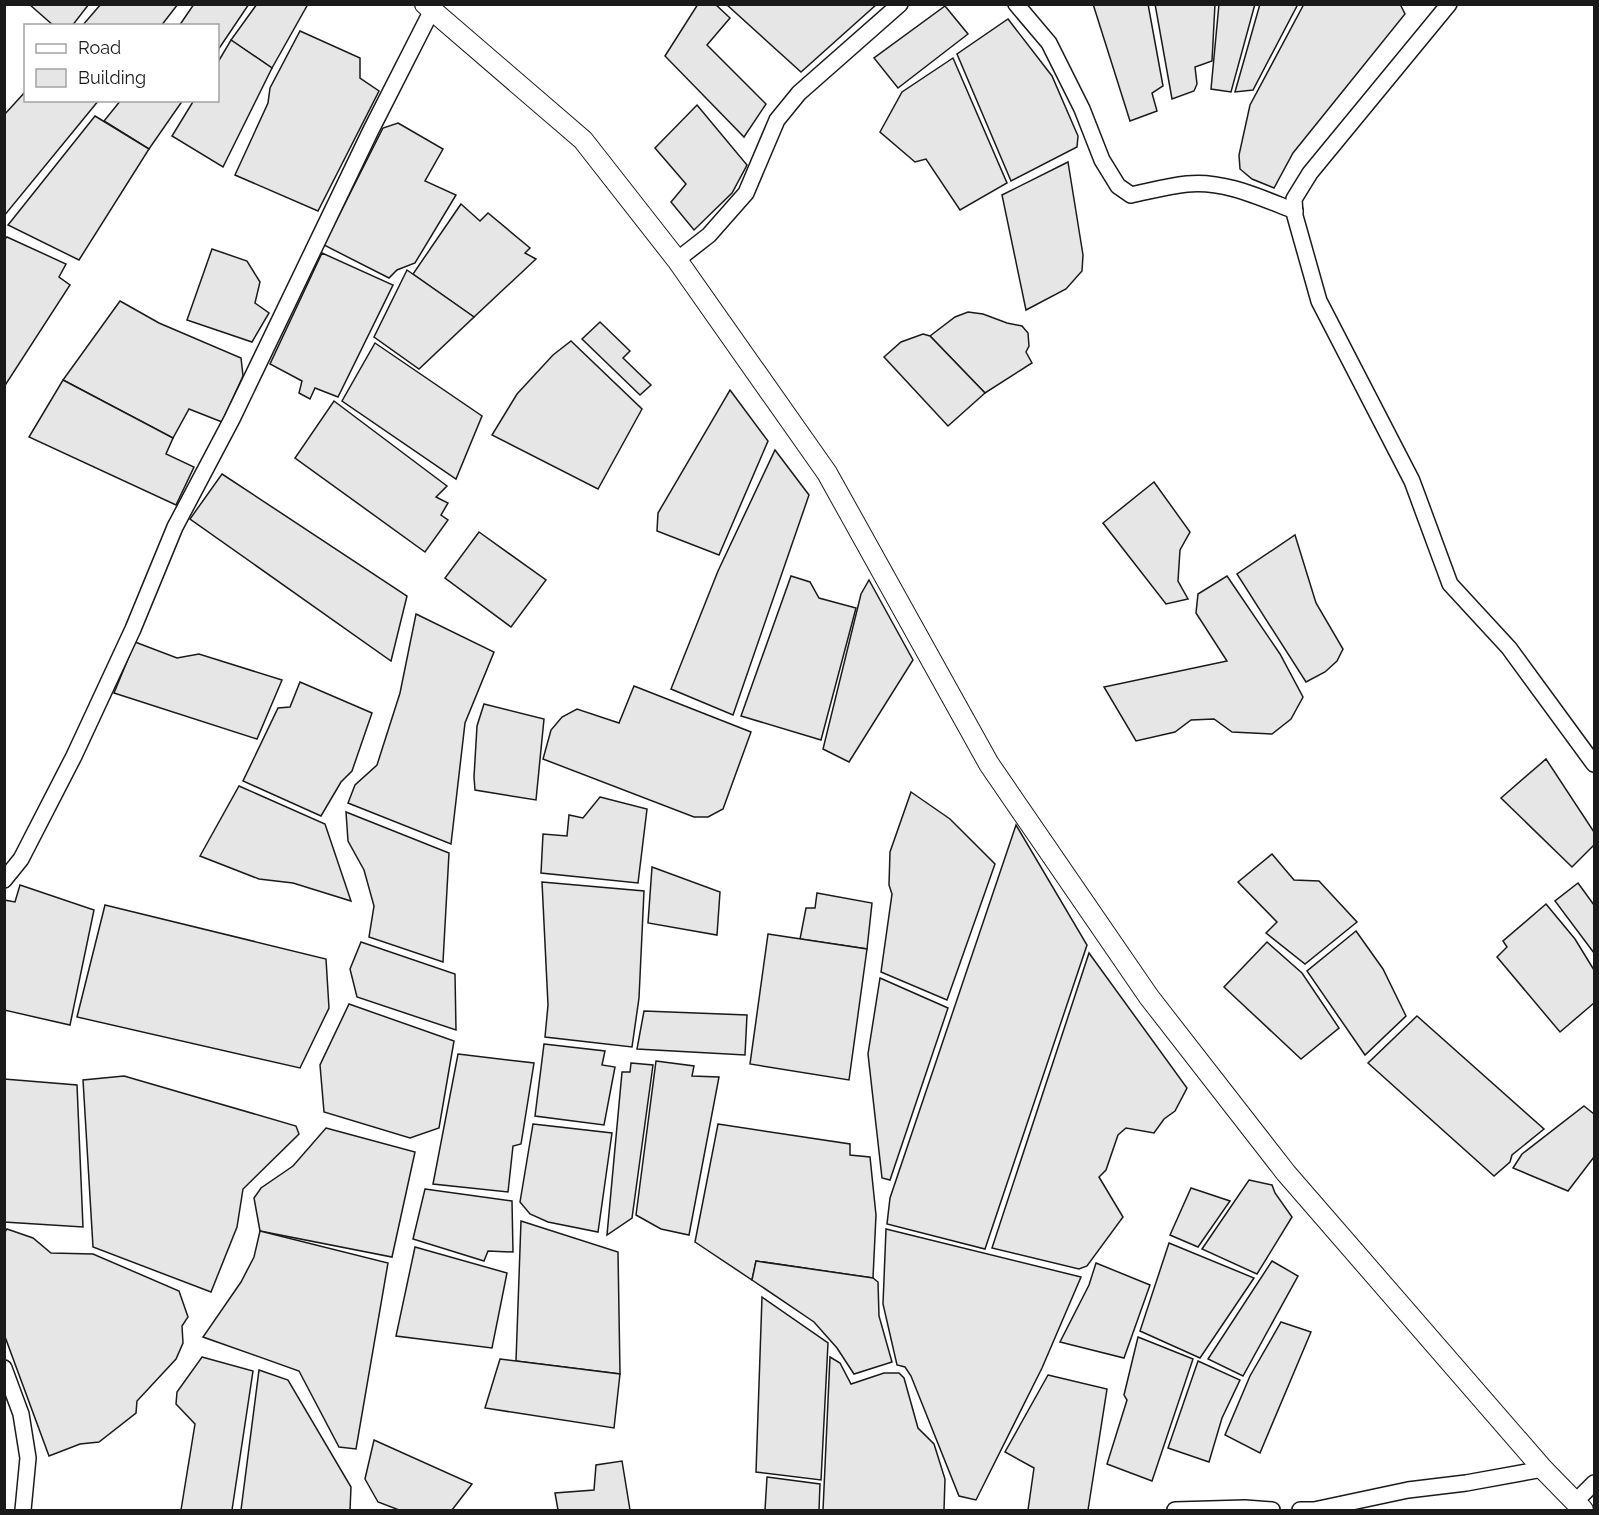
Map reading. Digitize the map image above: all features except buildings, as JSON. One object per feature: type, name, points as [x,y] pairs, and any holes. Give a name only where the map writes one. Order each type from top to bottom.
[{"type":"street","points":[[677,260],[709,235],[746,193],[777,120],[799,93],[900,4]]},
{"type":"street","points":[[1016,4],[1049,43],[1082,109],[1102,160],[1118,186],[1131,195],[1188,184],[1212,184],[1239,190],[1295,211]]},
{"type":"street","points":[[1449,4],[1310,174],[1294,199],[1295,211],[1319,301],[1412,481],[1450,584],[1509,648],[1594,764]]},
{"type":"street","points":[[4,880],[21,859],[74,756],[133,629],[175,527],[232,419],[429,8],[583,140],[677,260],[827,473],[989,764],[1149,997],[1286,1173],[1543,1469],[1579,1506],[1594,1483]]},
{"type":"street","points":[[4,1368],[21,1414],[28,1458],[23,1510]]},
{"type":"street","points":[[1300,1510],[1314,1510],[1408,1490],[1466,1483],[1543,1469]]},
{"type":"street","points":[[1175,1510],[1245,1508],[1272,1510]]}]
